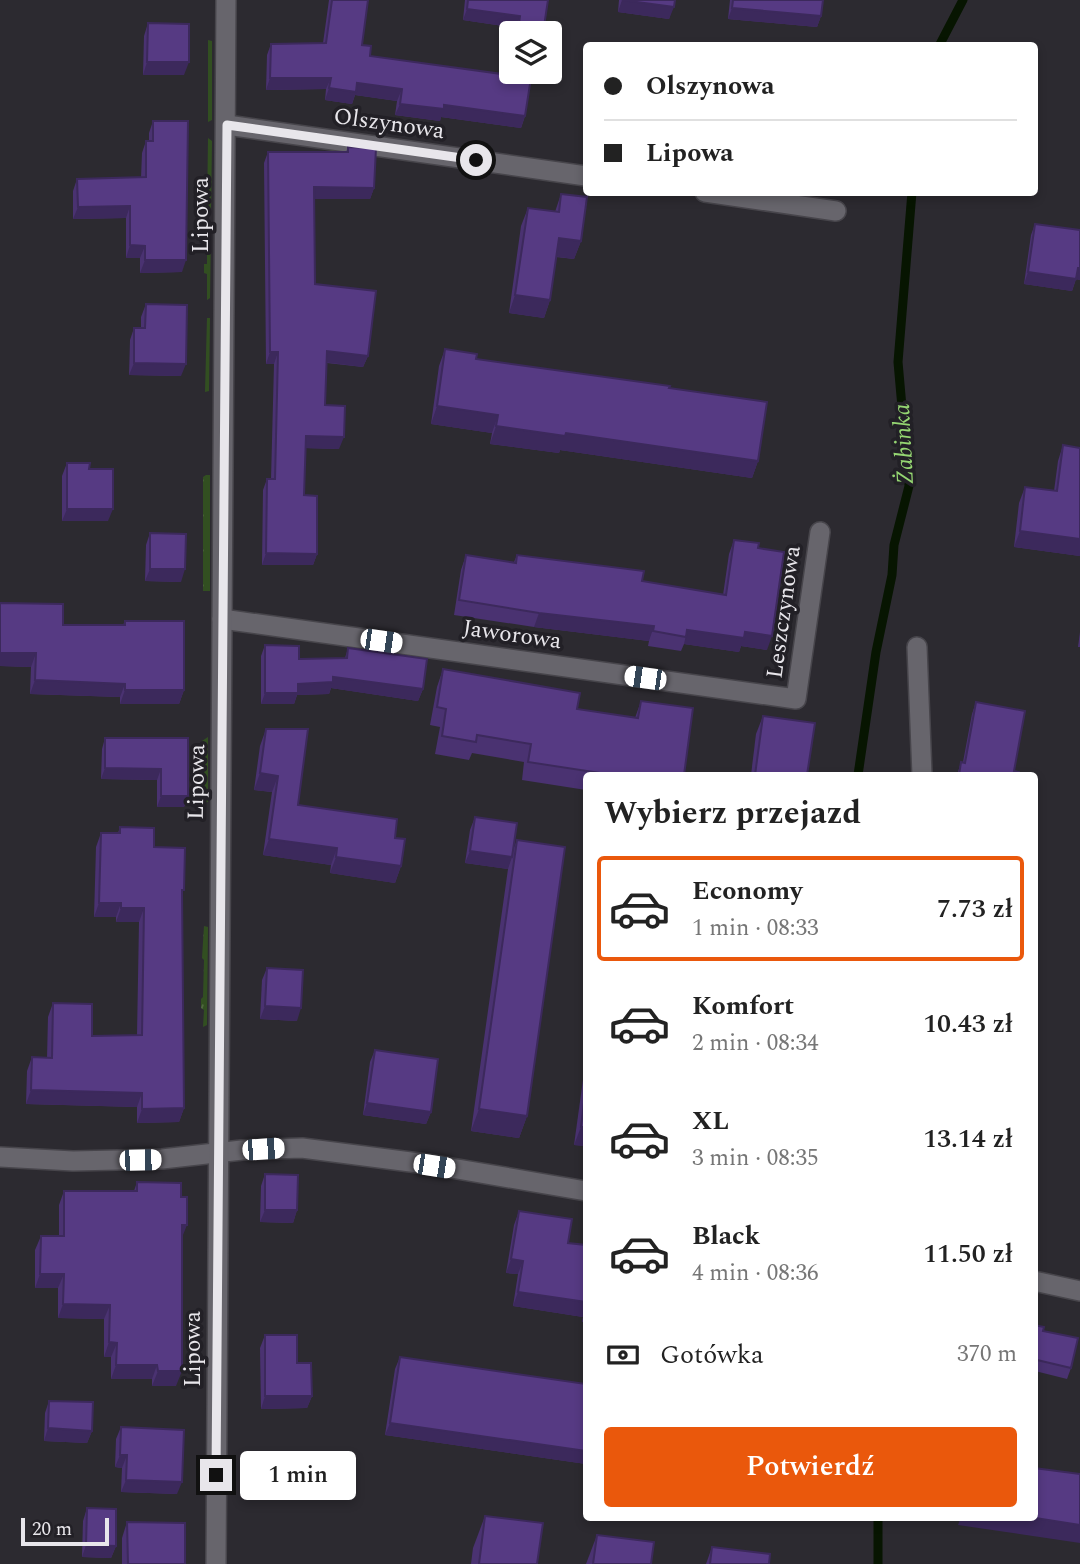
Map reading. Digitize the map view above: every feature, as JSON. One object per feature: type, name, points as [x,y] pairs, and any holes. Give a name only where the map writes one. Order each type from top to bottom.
[{"type":"street","name":"Lipowa","points":[[216,1564],[226,0]]},
{"type":"street","name":"Olszynowa","points":[[227,125],[583,176]]},
{"type":"street","points":[[733,196],[836,211]]},
{"type":"street","name":"Leszczynowa","points":[[796,699],[820,532]]},
{"type":"street","name":"Jaworowa","points":[[222,619],[796,699]]},
{"type":"street","points":[[917,647],[922,772]]},
{"type":"street","points":[[0,1157],[72,1161],[149,1159],[277,1148],[324,1150],[583,1191]]},
{"type":"street","points":[[1038,1282],[1080,1291]]},
{"type":"green space","points":[[208,40],[212,41],[212,120],[208,122]]},
{"type":"green space","points":[[208,138],[212,141],[211,211],[207,215]]},
{"type":"green space","points":[[207,227],[211,229],[210,298],[207,300],[207,274],[204,273],[204,264],[207,264]]},
{"type":"green space","points":[[207,318],[210,318],[209,391],[205,392]]},
{"type":"green space","points":[[210,475],[210,591],[203,591],[203,477]]},
{"type":"green space","points":[[208,737],[208,802],[203,803],[202,741]]},
{"type":"green space","points":[[204,926],[208,927],[207,1025],[203,1027],[204,1010],[201,1008],[201,999]]},
{"type":"building","points":[[332,0],[368,0],[362,45],[371,46],[370,56],[499,74],[499,84],[530,84],[525,116],[444,105],[444,109],[400,104],[402,89],[357,83],[356,92],[329,88],[331,78],[270,78],[271,44],[326,43]]},
{"type":"building","points":[[468,0],[548,0],[545,21],[519,21],[520,16],[467,9]]},
{"type":"building","points":[[622,0],[675,0],[674,7]]},
{"type":"building","points":[[733,0],[823,0],[821,16],[732,8]]},
{"type":"building","points":[[148,23],[189,24],[189,62],[147,62]]},
{"type":"building","points":[[153,121],[188,121],[186,260],[145,260],[145,246],[130,245],[130,206],[78,207],[77,179],[146,177],[146,141],[153,141]]},
{"type":"building","points":[[348,147],[376,148],[374,188],[314,187],[315,284],[376,291],[368,356],[327,351],[325,405],[345,406],[344,437],[306,436],[304,495],[317,496],[317,554],[266,553],[267,479],[275,479],[278,352],[270,352],[268,152],[348,152]]},
{"type":"building","points":[[561,194],[587,197],[581,241],[559,238],[550,300],[515,295],[528,208],[559,212]]},
{"type":"building","points":[[1035,224],[1080,230],[1080,268],[1076,279],[1028,272]]},
{"type":"building","points":[[146,304],[187,305],[186,364],[134,363],[134,328],[145,328]]},
{"type":"building","points":[[445,349],[477,354],[476,359],[767,402],[758,461],[566,433],[565,436],[496,426],[498,415],[437,406]]},
{"type":"building","points":[[1063,445],[1080,448],[1080,539],[1020,531],[1025,487],[1057,491]]},
{"type":"building","points":[[67,463],[90,463],[89,469],[113,469],[113,509],[67,509]]},
{"type":"building","points":[[150,533],[186,534],[185,569],[150,569]]},
{"type":"building","points":[[734,540],[759,543],[758,548],[784,552],[772,636],[745,632],[744,638],[687,630],[686,637],[653,631],[654,626],[539,613],[459,600],[466,555],[516,563],[517,555],[644,571],[642,581],[726,595]]},
{"type":"building","points":[[0,603],[63,604],[63,625],[184,621],[184,690],[125,690],[125,684],[35,680],[36,653],[0,653]]},
{"type":"building","points":[[265,645],[299,646],[299,659],[347,658],[348,648],[427,659],[423,689],[333,677],[333,682],[298,684],[298,693],[265,693]]},
{"type":"building","points":[[443,669],[580,693],[577,709],[638,718],[641,701],[693,708],[684,772],[593,772],[528,762],[531,744],[477,735],[476,742],[442,736],[446,709],[437,707]]},
{"type":"building","points":[[976,702],[1025,711],[1014,771],[1019,772],[959,772],[961,762],[965,763]]},
{"type":"building","points":[[763,716],[815,723],[807,772],[755,772]]},
{"type":"building","points":[[266,729],[308,729],[298,805],[397,819],[395,838],[405,839],[401,866],[336,857],[337,848],[269,839],[278,776],[260,773]]},
{"type":"building","points":[[105,738],[188,738],[188,796],[161,796],[161,769],[105,768]]},
{"type":"building","points":[[475,817],[517,823],[512,857],[470,851]]},
{"type":"building","points":[[120,827],[154,828],[154,847],[185,848],[182,890],[184,1108],[142,1109],[142,1093],[31,1090],[32,1057],[52,1058],[53,1003],[92,1004],[92,1036],[142,1035],[144,908],[121,908],[121,903],[99,903],[101,833],[120,833]]},
{"type":"building","points":[[517,840],[565,847],[527,1116],[479,1109]]},
{"type":"building","points":[[267,968],[303,970],[301,1008],[265,1006]]},
{"type":"building","points":[[375,1050],[438,1059],[431,1112],[367,1103]]},
{"type":"building","points":[[265,1174],[298,1175],[297,1210],[265,1210]]},
{"type":"building","points":[[137,1182],[181,1183],[181,1197],[187,1197],[187,1225],[182,1225],[182,1371],[158,1371],[157,1365],[116,1365],[117,1343],[109,1342],[110,1305],[63,1304],[64,1274],[40,1274],[41,1236],[64,1236],[64,1191],[137,1191]]},
{"type":"building","points":[[519,1211],[572,1219],[568,1243],[583,1245],[583,1302],[518,1292],[523,1261],[511,1259]]},
{"type":"building","points":[[1038,1326],[1044,1327],[1043,1331],[1078,1338],[1071,1368],[1038,1360]]},
{"type":"building","points":[[265,1335],[297,1335],[297,1363],[311,1363],[312,1396],[265,1396]]},
{"type":"building","points":[[400,1357],[583,1384],[583,1451],[390,1423]]},
{"type":"building","points":[[49,1401],[93,1402],[92,1431],[48,1428]]},
{"type":"building","points":[[121,1427],[184,1430],[182,1482],[126,1480],[127,1455],[120,1455]]},
{"type":"building","points":[[1038,1469],[1080,1474],[1080,1525],[1038,1518]]},
{"type":"building","points":[[87,1508],[116,1509],[116,1546],[86,1545]]},
{"type":"building","points":[[485,1516],[543,1523],[537,1564],[479,1564]]},
{"type":"building","points":[[127,1522],[185,1523],[185,1564],[128,1564]]},
{"type":"building","points":[[597,1535],[654,1542],[651,1564],[593,1564]]},
{"type":"building","points":[[712,1547],[770,1554],[769,1564],[710,1564]]},
{"type":"waterway","name":"Żabinka","points":[[941,42],[963,0]]},
{"type":"waterway","name":"Żabinka","points":[[858,772],[876,652],[892,575],[894,545],[909,486],[898,362],[912,196]]},
{"type":"waterway","name":"Żabinka","points":[[878,1521],[878,1564]]},
{"type":"route","points":[[216,1475],[227,125],[476,160]]}]
